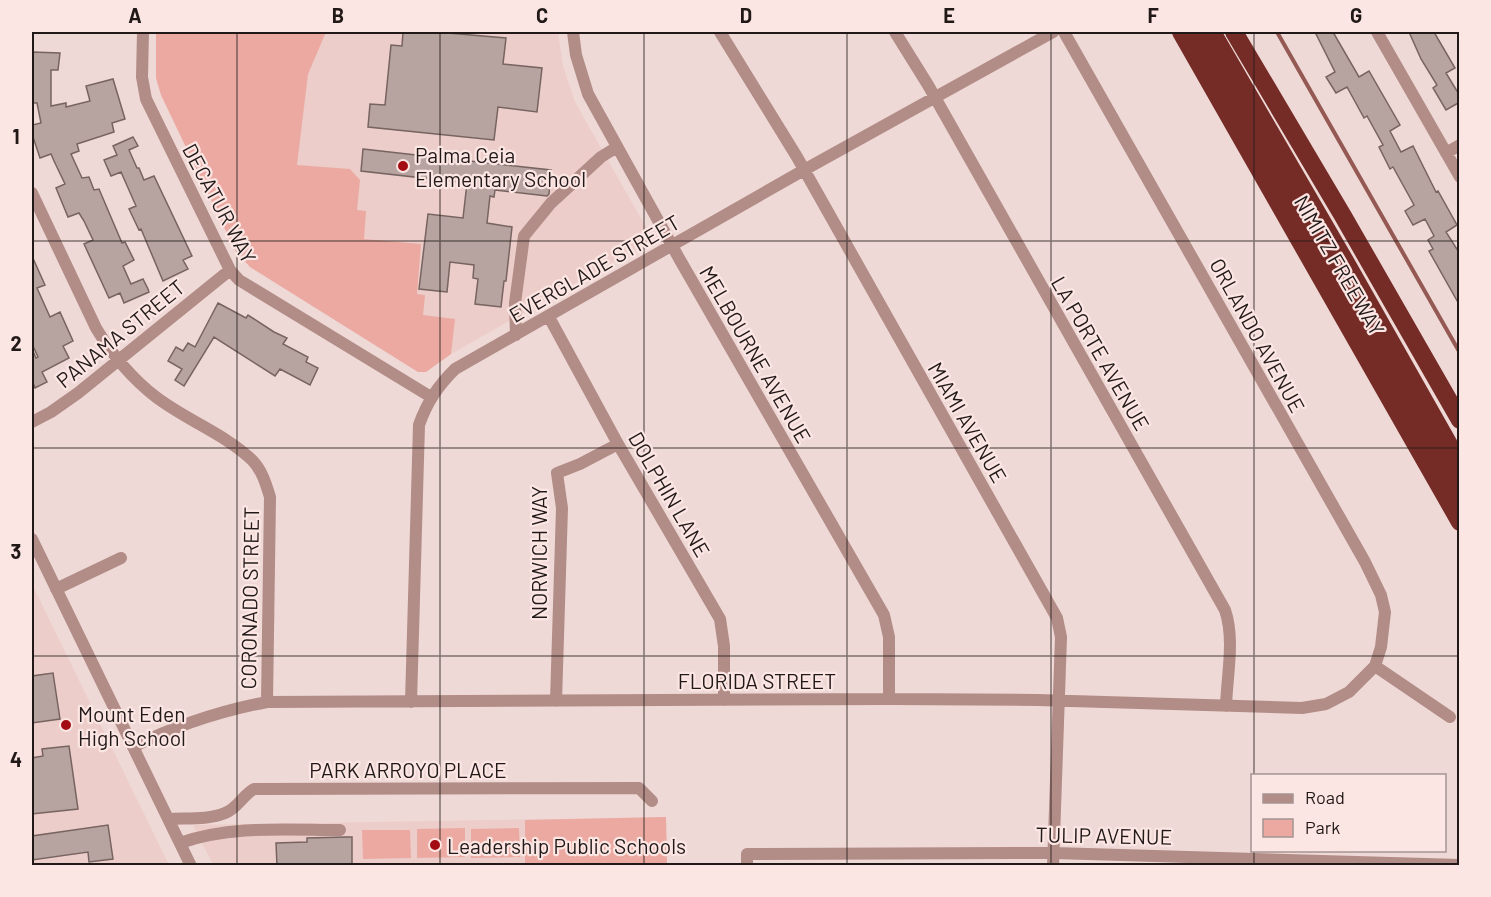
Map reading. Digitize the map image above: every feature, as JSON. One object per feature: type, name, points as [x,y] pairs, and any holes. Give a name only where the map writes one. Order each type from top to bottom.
[{"type":"highway","name":"NIMITZ FREEWAY","points":[[1181,32],[1460,522]]},
{"type":"highway","points":[[1197,32],[1460,492]]},
{"type":"highway","points":[[1212,32],[1460,464]]},
{"type":"highway","name":"NIMITZ FREEWAY","points":[[1234,32],[1460,420]]},
{"type":"highway","points":[[1343,216],[1345,261]]},
{"type":"street","name":"DECATUR WAY","points":[[142,32],[142,77],[146,99],[230,270],[239,280],[431,397]]},
{"type":"street","name":"MELBOURNE AVENUE","points":[[573,32],[576,55],[588,94],[672,246],[884,615],[889,637],[889,699]]},
{"type":"street","name":"MIAMI AVENUE","points":[[720,32],[804,170],[1057,618],[1061,637],[1054,859]]},
{"type":"street","name":"LA PORTE AVENUE","points":[[895,32],[1225,610],[1229,634],[1226,706]]},
{"type":"street","name":"EVERGLADE STREET","points":[[411,702],[419,425],[431,397],[441,383],[455,369],[804,170],[1053,32]]},
{"type":"street","name":"ORLANDO AVENUE","points":[[1064,32],[1369,570],[1381,595],[1385,612],[1381,647],[1375,666]]},
{"type":"street","points":[[1377,32],[1460,177]]},
{"type":"street","points":[[1446,153],[1460,145]]},
{"type":"street","points":[[516,335],[515,303],[524,236],[551,203],[601,157],[617,147]]},
{"type":"street","name":"CORONADO STREET","points":[[32,193],[96,328],[126,371],[156,397],[223,438],[253,461],[264,477],[270,497],[267,702]]},
{"type":"street","name":"PANAMA STREET","points":[[32,422],[78,393],[230,270]]},
{"type":"street","name":"DOLPHIN LANE","points":[[549,317],[618,444],[720,619],[724,646],[724,700]]},
{"type":"street","name":"NORWICH WAY","points":[[556,701],[562,508],[557,473],[618,444]]},
{"type":"street","points":[[32,539],[191,866]]},
{"type":"street","points":[[56,589],[122,558]]},
{"type":"street","points":[[1375,666],[1450,717]]},
{"type":"street","name":"FLORIDA STREET","points":[[133,747],[203,717],[267,702],[889,699],[1302,708],[1326,704],[1349,692],[1375,666]]},
{"type":"street","name":"PARK ARROYO PLACE","points":[[169,819],[226,813],[236,806],[245,794],[254,789],[639,788],[652,801]]},
{"type":"street","points":[[180,843],[204,835],[252,830],[340,830]]},
{"type":"street","name":"TULIP AVENUE","points":[[747,860],[1054,859],[1460,865]]},
{"type":"shaded area","name":"Palma Ceia Elementary School","points":[[201,32],[558,32],[563,66],[575,102],[647,229],[648,240],[645,244],[451,354],[426,372],[418,372],[250,267],[235,250],[161,95],[156,78]]},
{"type":"shaded area","name":"Mount Eden High School","points":[[32,584],[169,865],[32,865]]},
{"type":"shaded area","name":"Leadership Public Schools","points":[[666,817],[667,865],[213,865],[193,825]]},
{"type":"green space","points":[[156,32],[326,32],[308,74],[297,165],[350,169],[360,180],[357,210],[366,211],[364,239],[421,244],[417,294],[425,295],[423,315],[455,319],[451,354],[426,372],[418,372],[250,267],[235,250],[161,95],[156,78]]},
{"type":"green space","points":[[666,817],[667,865],[525,865],[525,820]]},
{"type":"green space","points":[[465,828],[465,857],[417,858],[417,829]]},
{"type":"green space","points":[[519,828],[520,857],[471,858],[471,829]]},
{"type":"green space","points":[[362,830],[410,830],[411,858],[363,859]]},
{"type":"building","points":[[403,32],[436,32],[506,38],[503,64],[542,68],[537,112],[498,107],[494,140],[368,127],[370,104],[385,105],[391,45],[402,46]]},
{"type":"building","points":[[1315,32],[1333,32],[1359,77],[1369,71],[1400,125],[1390,131],[1401,152],[1413,146],[1436,192],[1438,191],[1457,225],[1446,232],[1460,254],[1460,306],[1429,251],[1433,249],[1428,240],[1434,236],[1425,219],[1413,225],[1405,211],[1414,205],[1393,167],[1390,169],[1379,147],[1383,145],[1367,116],[1364,118],[1347,87],[1336,93],[1326,77],[1335,72]]},
{"type":"building","points":[[1409,32],[1434,32],[1455,68],[1446,73],[1460,96],[1460,102],[1446,110],[1433,88],[1437,85],[1421,59]]},
{"type":"building","points":[[32,52],[60,53],[58,70],[51,70],[51,106],[66,103],[66,107],[90,101],[86,86],[113,79],[125,119],[112,123],[114,132],[77,144],[79,151],[71,154],[82,178],[89,177],[94,190],[99,189],[122,243],[125,242],[134,260],[123,266],[131,284],[143,279],[148,289],[149,292],[124,303],[120,293],[109,298],[84,244],[93,240],[79,213],[68,217],[56,188],[65,184],[51,154],[40,158],[32,134],[32,125],[41,123],[37,103],[32,103]]},
{"type":"building","points":[[133,137],[138,146],[129,150],[137,168],[144,180],[154,176],[192,256],[183,260],[188,269],[163,281],[141,229],[139,230],[129,209],[136,206],[121,172],[111,176],[104,160],[117,155],[113,146]]},
{"type":"building","points":[[363,149],[551,170],[547,196],[495,190],[494,197],[490,196],[487,223],[512,227],[501,307],[475,304],[478,279],[473,278],[474,265],[450,262],[447,292],[419,289],[428,214],[463,218],[467,183],[361,171]]},
{"type":"building","points":[[32,256],[45,285],[37,288],[50,317],[60,312],[73,341],[63,346],[69,358],[42,372],[47,382],[35,388],[32,380],[32,349],[36,358],[38,357],[32,344]]},
{"type":"building","points":[[218,303],[246,318],[248,315],[287,338],[283,344],[308,357],[306,362],[318,368],[310,385],[280,369],[275,376],[214,337],[184,386],[175,380],[182,369],[168,361],[176,347],[183,351],[188,343],[195,347]]},
{"type":"building","points":[[53,673],[60,719],[32,723],[32,676]]},
{"type":"building","points":[[69,746],[78,809],[32,814],[32,758],[43,756],[42,749]]},
{"type":"building","points":[[108,825],[113,859],[89,862],[88,852],[32,860],[32,836]]},
{"type":"building","points":[[352,837],[352,864],[277,866],[276,843],[307,842],[307,838]]},
{"type":"waterway","points":[[1277,32],[1460,353]]},
{"type":"place","name":"Palma Ceia Elementary School","points":[[403,166]]},
{"type":"place","name":"Mount Eden High School","points":[[66,725]]},
{"type":"place","name":"Leadership Public Schools","points":[[435,845]]}]
